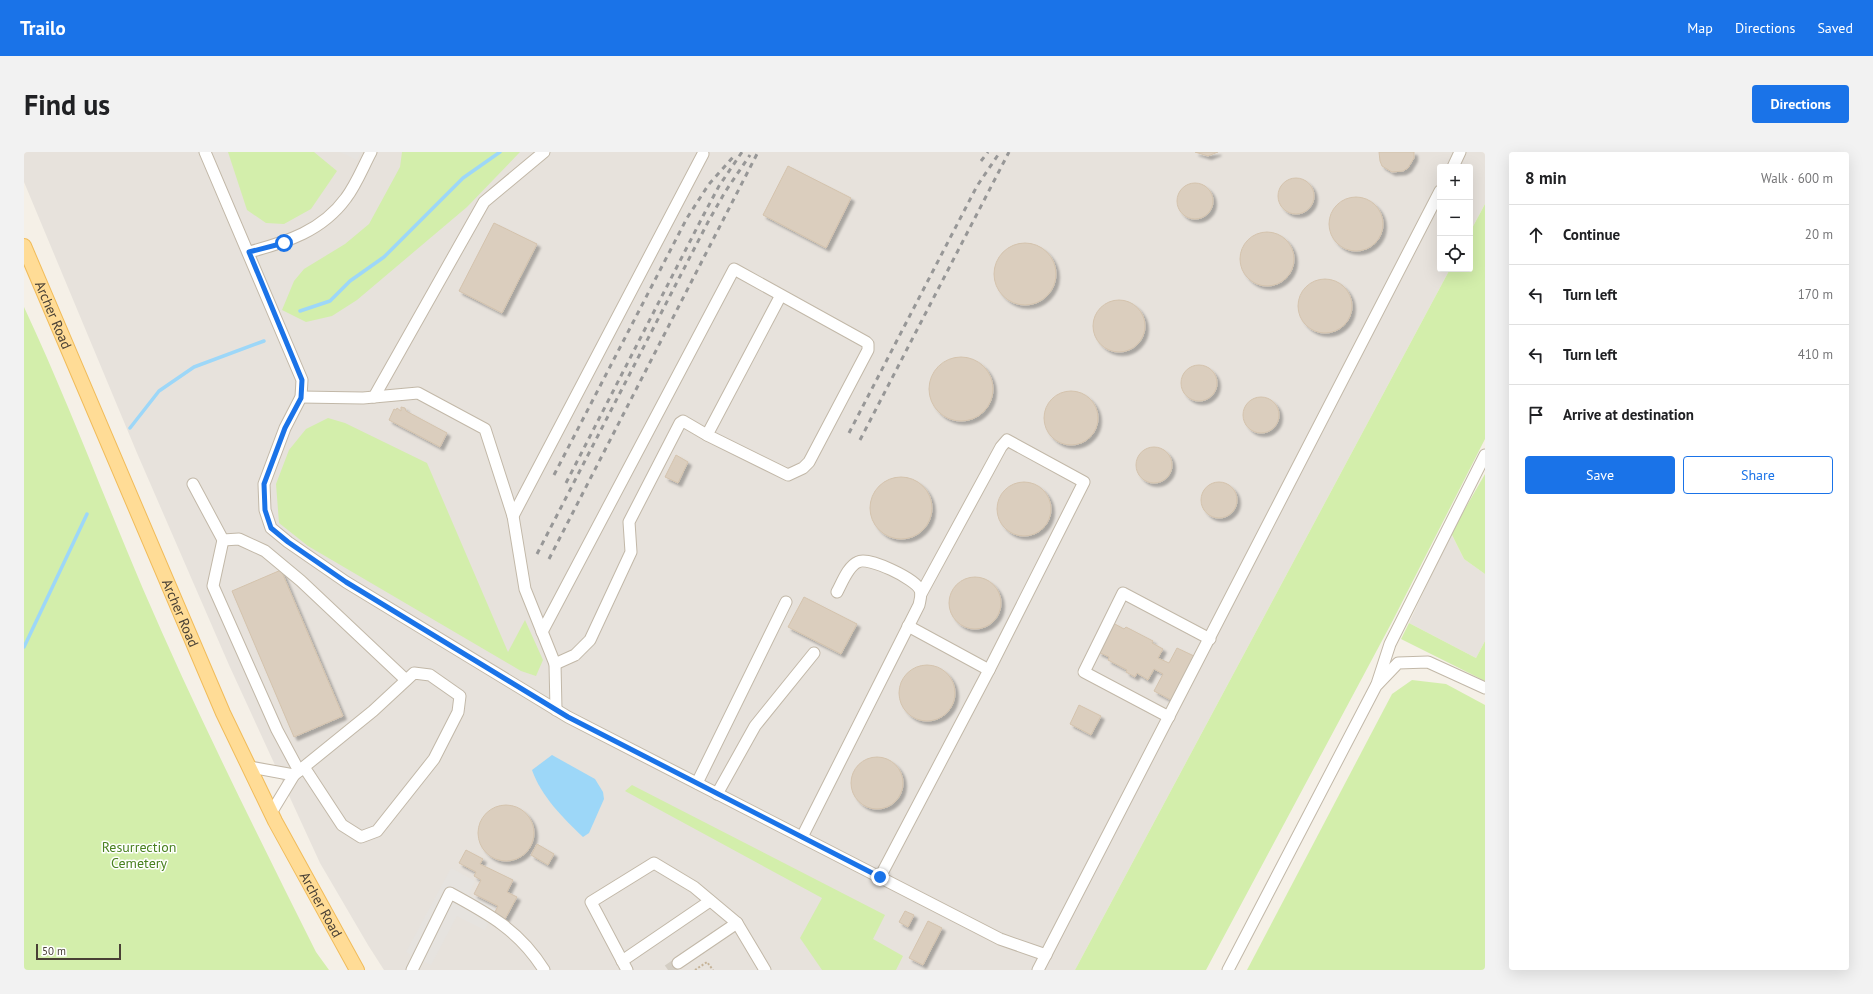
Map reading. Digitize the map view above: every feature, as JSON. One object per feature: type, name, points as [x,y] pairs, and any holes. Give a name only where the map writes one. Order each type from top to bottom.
[{"type":"main road","name":"Archer Road","points":[[24,246],[220,706],[271,813],[357,970]]},
{"type":"street","points":[[205,152],[249,252],[302,380],[301,398],[285,428],[264,484],[265,510],[271,528],[288,542],[346,582],[556,710],[1000,939],[1046,955]]},
{"type":"street","points":[[249,252],[284,243],[312,230],[334,213],[347,197],[371,152]]},
{"type":"street","points":[[374,397],[484,202],[544,152]]},
{"type":"street","points":[[1454,164],[1460,152]]},
{"type":"street","points":[[513,516],[704,153]]},
{"type":"street","points":[[1038,970],[1437,197]]},
{"type":"street","points":[[542,632],[734,269],[868,344],[868,350],[809,462],[804,468],[788,476],[682,422],[680,423],[629,522],[631,552],[590,640],[575,655],[555,664]]},
{"type":"street","points":[[707,435],[781,295]]},
{"type":"street","points":[[301,398],[374,397],[418,393],[485,429],[513,516],[525,589],[555,664],[556,710]]},
{"type":"street","points":[[802,837],[919,605],[921,594],[1001,447],[1007,440],[1084,482],[989,670],[880,877]]},
{"type":"street","points":[[1228,970],[1376,686],[1390,644],[1485,456]]},
{"type":"street","points":[[194,484],[223,540],[213,586],[277,730],[299,771],[342,825],[361,837],[376,832],[434,759],[458,712],[460,696],[430,675],[414,673],[373,711],[299,771],[271,813]]},
{"type":"street","points":[[223,540],[239,539],[265,551],[301,581],[406,680]]},
{"type":"street","points":[[837,592],[849,571],[857,562],[863,560],[876,563],[912,580],[921,590],[921,594]]},
{"type":"street","points":[[1169,717],[1084,672],[1123,593],[1210,639]]},
{"type":"street","points":[[697,783],[786,602]]},
{"type":"street","points":[[908,626],[989,670]]},
{"type":"street","points":[[718,794],[755,726],[814,653]]},
{"type":"street","points":[[1376,686],[1398,663],[1428,662],[1485,688]]},
{"type":"street","points":[[250,767],[299,771]]},
{"type":"street","points":[[710,901],[624,965],[591,902],[654,863],[694,887],[737,923],[765,970]]},
{"type":"street","points":[[412,970],[450,893],[488,913],[495,921],[513,932],[532,952],[544,970]]},
{"type":"street","points":[[678,963],[737,923]]},
{"type":"path","points":[[695,970],[707,962],[712,970]]},
{"type":"shaded area","points":[[24,152],[1485,152],[1485,204],[1473,226],[1473,164],[1437,164],[1437,272],[1448,272],[1075,970],[384,970],[320,863],[229,665],[137,453],[24,182]]},
{"type":"shaded area","points":[[340,152],[361,152],[357,160]]},
{"type":"shaded area","points":[[1451,533],[1464,559],[1485,574],[1485,641],[1476,658],[1409,623]]},
{"type":"shaded area","points":[[451,868],[475,881],[469,894],[496,909],[485,930],[457,916],[431,965],[406,952]]},
{"type":"green space","points":[[228,152],[314,152],[337,171],[311,209],[284,224],[266,223],[247,210]]},
{"type":"green space","points":[[402,152],[520,152],[467,207],[357,300],[332,316],[306,322],[282,310],[294,281],[304,269],[345,244],[369,224],[400,167]]},
{"type":"green space","points":[[1485,204],[1485,439],[1392,622],[1206,970],[1075,970],[1448,272],[1473,272],[1473,226]]},
{"type":"green space","name":"Resurrection Cemetery","points":[[24,307],[70,412],[143,589],[184,681],[316,952],[329,970],[24,970]]},
{"type":"green space","points":[[328,418],[345,423],[427,463],[508,652],[525,620],[543,660],[536,676],[521,671],[308,546],[279,523],[276,484],[289,450],[306,429]]},
{"type":"green space","points":[[1485,474],[1485,574],[1464,559],[1451,533]]},
{"type":"green space","points":[[1409,623],[1476,658],[1485,641],[1485,681],[1401,639]]},
{"type":"green space","points":[[1412,680],[1446,684],[1485,705],[1485,970],[1247,970],[1392,694]]},
{"type":"green space","points":[[632,785],[885,915],[873,939],[903,956],[896,970],[822,970],[800,938],[822,898],[625,791]]},
{"type":"water","points":[[552,755],[595,779],[603,792],[604,799],[589,833],[583,837],[553,806],[541,789],[532,770]]},
{"type":"building","points":[[1195,152],[1218,152],[1208,156]]},
{"type":"building","points":[[1379,152],[1414,152],[1414,158],[1408,168],[1403,171],[1392,172],[1382,166]]},
{"type":"building","points":[[788,166],[851,198],[826,248],[763,215]]},
{"type":"building","points":[[1300,178],[1309,183],[1313,189],[1313,203],[1309,209],[1300,214],[1292,214],[1283,209],[1279,203],[1278,192],[1283,183],[1289,179]]},
{"type":"building","points":[[1199,183],[1208,188],[1212,194],[1212,208],[1208,214],[1199,219],[1191,219],[1182,214],[1178,208],[1177,197],[1182,188],[1188,184]]},
{"type":"building","points":[[1351,197],[1361,197],[1371,201],[1379,209],[1383,219],[1383,229],[1379,239],[1371,247],[1361,251],[1351,251],[1341,247],[1333,239],[1329,229],[1329,219],[1333,209],[1341,201]]},
{"type":"building","points":[[494,223],[537,244],[502,313],[459,291]]},
{"type":"building","points":[[1262,232],[1272,232],[1282,236],[1290,244],[1294,254],[1294,264],[1290,274],[1282,282],[1272,286],[1262,286],[1252,282],[1244,274],[1240,264],[1240,254],[1244,244],[1252,236]]},
{"type":"building","points":[[1019,243],[1031,243],[1047,252],[1054,262],[1056,274],[1054,286],[1047,296],[1031,305],[1019,305],[1008,300],[999,291],[994,280],[994,268],[999,257],[1008,248]]},
{"type":"building","points":[[1320,279],[1330,279],[1340,283],[1348,291],[1352,301],[1352,311],[1348,321],[1340,329],[1330,333],[1320,333],[1310,329],[1302,321],[1298,311],[1298,301],[1302,291],[1310,283]]},
{"type":"building","points":[[1119,300],[1129,302],[1137,308],[1143,316],[1145,326],[1143,336],[1137,344],[1129,350],[1119,352],[1109,350],[1101,344],[1095,336],[1093,326],[1095,316],[1101,308],[1109,302]]},
{"type":"building","points":[[961,357],[973,359],[984,366],[991,377],[993,389],[991,401],[984,412],[973,419],[961,421],[949,419],[938,412],[931,401],[929,389],[931,377],[938,366],[949,359]]},
{"type":"building","points":[[1203,365],[1212,370],[1216,376],[1216,390],[1212,396],[1203,401],[1195,401],[1186,396],[1182,390],[1181,379],[1186,370],[1192,366]]},
{"type":"building","points":[[1066,391],[1076,391],[1086,395],[1094,403],[1098,413],[1098,423],[1094,433],[1086,441],[1076,445],[1066,445],[1056,441],[1048,433],[1044,423],[1044,413],[1048,403],[1056,395]]},
{"type":"building","points":[[1265,397],[1274,402],[1278,408],[1278,422],[1274,428],[1265,433],[1257,433],[1248,428],[1244,422],[1243,411],[1248,402],[1254,398]]},
{"type":"building","points":[[401,407],[447,433],[440,447],[389,420],[394,409],[396,410],[397,408],[401,411]]},
{"type":"building","points":[[1158,447],[1167,452],[1171,458],[1171,472],[1167,478],[1158,483],[1150,483],[1141,478],[1137,472],[1136,461],[1141,452],[1147,448]]},
{"type":"building","points":[[676,455],[688,462],[678,483],[665,477]]},
{"type":"building","points":[[901,477],[913,479],[923,486],[930,496],[932,508],[930,520],[923,530],[913,537],[901,539],[889,537],[879,530],[872,520],[870,508],[872,496],[879,486],[889,479]]},
{"type":"building","points":[[1019,482],[1029,482],[1039,486],[1047,494],[1051,504],[1051,514],[1047,524],[1039,532],[1029,536],[1019,536],[1009,532],[1001,524],[997,514],[997,504],[1001,494],[1009,486]]},
{"type":"building","points":[[1223,482],[1232,487],[1236,493],[1236,507],[1232,513],[1223,518],[1215,518],[1206,513],[1202,507],[1201,496],[1206,487],[1212,483]]},
{"type":"building","points":[[281,570],[343,716],[294,737],[232,591]]},
{"type":"building","points":[[970,577],[980,577],[994,584],[1001,598],[1001,608],[994,622],[980,629],[970,629],[960,625],[953,618],[949,608],[949,598],[953,588],[960,581]]},
{"type":"building","points":[[804,597],[857,624],[841,654],[788,627]]},
{"type":"building","points":[[1113,623],[1124,629],[1126,627],[1153,641],[1152,643],[1163,649],[1158,658],[1169,663],[1177,648],[1194,656],[1171,700],[1154,691],[1163,674],[1154,669],[1148,680],[1137,673],[1135,677],[1126,672],[1127,670],[1108,660],[1109,657],[1098,652]]},
{"type":"building","points":[[922,665],[932,665],[947,673],[953,682],[955,693],[953,704],[947,713],[932,721],[922,721],[911,716],[904,709],[899,698],[899,688],[904,677],[911,670]]},
{"type":"building","points":[[1079,705],[1101,716],[1091,735],[1070,724]]},
{"type":"building","points":[[872,757],[882,757],[896,764],[903,778],[903,788],[896,802],[882,809],[872,809],[862,805],[855,798],[851,788],[851,778],[855,768],[862,761]]},
{"type":"building","points":[[506,805],[517,807],[526,813],[532,822],[534,833],[532,844],[526,853],[517,859],[506,861],[495,859],[486,853],[480,844],[478,833],[480,822],[486,813],[495,807]]},
{"type":"building","points":[[537,844],[554,854],[548,865],[531,855]]},
{"type":"building","points":[[466,850],[483,859],[480,864],[513,880],[507,892],[517,897],[504,921],[493,916],[498,906],[474,894],[481,880],[474,876],[476,872],[459,863]]},
{"type":"building","points":[[905,911],[914,915],[908,927],[899,922]]},
{"type":"building","points":[[928,921],[942,928],[923,965],[909,958]]},
{"type":"waterway","points":[[300,311],[330,301],[350,281],[384,257],[463,178],[500,152]]},
{"type":"waterway","points":[[130,428],[159,391],[194,367],[264,341]]},
{"type":"waterway","points":[[24,647],[87,514]]},
{"type":"tunnel","points":[[668,970],[678,963]]},
{"type":"railway","points":[[566,483],[703,216],[719,186],[742,152]]},
{"type":"railway","points":[[549,559],[758,152]]},
{"type":"railway","points":[[981,161],[988,152]]},
{"type":"railway","points":[[849,433],[977,186],[1000,152]]},
{"type":"railway","points":[[860,440],[1009,152]]},
{"type":"railway","points":[[537,554],[708,222],[725,192],[750,155]]},
{"type":"railway","points":[[554,475],[687,218],[709,184],[734,156]]},
{"type":"route","points":[[284,243],[249,252],[302,380],[301,398],[285,428],[264,484],[265,510],[271,528],[288,542],[346,582],[568,717],[880,877]]}]
